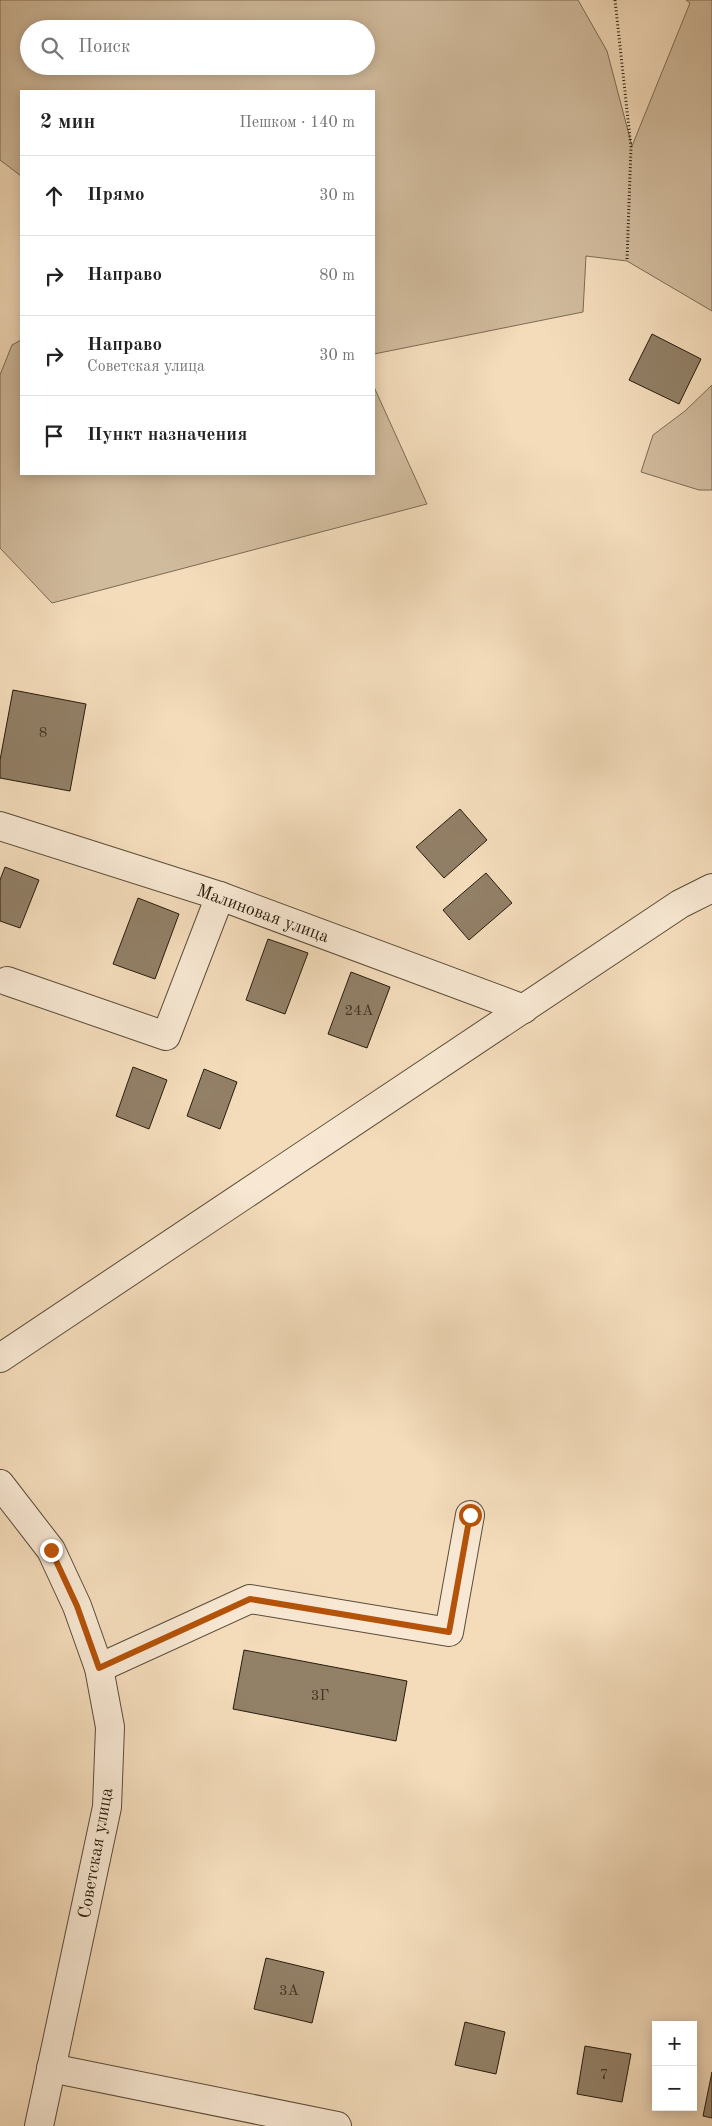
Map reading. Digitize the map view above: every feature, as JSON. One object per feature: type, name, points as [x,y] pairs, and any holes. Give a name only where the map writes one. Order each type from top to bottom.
[{"type":"street","name":"Малиновая улица","points":[[0,826],[220,896],[524,1009]]},
{"type":"street","points":[[0,1358],[680,904],[712,888]]},
{"type":"street","points":[[8,981],[166,1036],[220,896]]},
{"type":"street","name":"Советская улица","points":[[0,1484],[51,1550],[77,1606],[99,1668],[110,1727],[107,1807],[40,2126]]},
{"type":"street","points":[[99,1668],[250,1599],[449,1632],[470,1515]]},
{"type":"street","points":[[51,2068],[337,2126]]},
{"type":"path","points":[[614,0],[631,147],[627,261]]},
{"type":"shaded area","points":[[0,0],[578,0],[607,51],[632,146],[690,3],[686,0],[712,0],[712,311],[627,261],[586,256],[583,312],[375,354],[375,90],[20,90],[20,175],[0,160]]},
{"type":"shaded area","points":[[20,341],[20,475],[375,475],[375,389],[427,504],[52,603],[0,548],[0,375],[12,345]]},
{"type":"shaded area","points":[[712,385],[712,490],[699,490],[641,472],[653,435],[685,411]]},
{"type":"building","points":[[652,334],[701,359],[679,404],[629,380]]},
{"type":"building","points":[[13,690],[86,704],[70,791],[0,778],[0,760]]},
{"type":"building","points":[[460,809],[487,840],[444,878],[416,847]]},
{"type":"building","points":[[5,867],[39,880],[20,928],[0,921],[0,880]]},
{"type":"building","points":[[486,873],[512,903],[469,940],[443,910]]},
{"type":"building","points":[[138,898],[179,914],[155,979],[113,964]]},
{"type":"building","points":[[268,939],[308,953],[285,1014],[246,1000]]},
{"type":"building","points":[[351,972],[390,987],[367,1048],[328,1034]]},
{"type":"building","points":[[133,1067],[167,1080],[149,1129],[116,1116]]},
{"type":"building","points":[[204,1069],[237,1082],[220,1129],[187,1116]]},
{"type":"building","points":[[244,1650],[407,1681],[396,1741],[233,1709]]},
{"type":"building","points":[[266,1958],[324,1972],[312,2023],[254,2009]]},
{"type":"building","points":[[465,2022],[505,2032],[496,2074],[455,2065]]},
{"type":"building","points":[[585,2046],[631,2054],[622,2102],[577,2094]]},
{"type":"building","points":[[712,2072],[712,2118],[703,2116]]},
{"type":"route","points":[[51,1550],[77,1606],[99,1668],[250,1599],[449,1632],[470,1515]]}]
